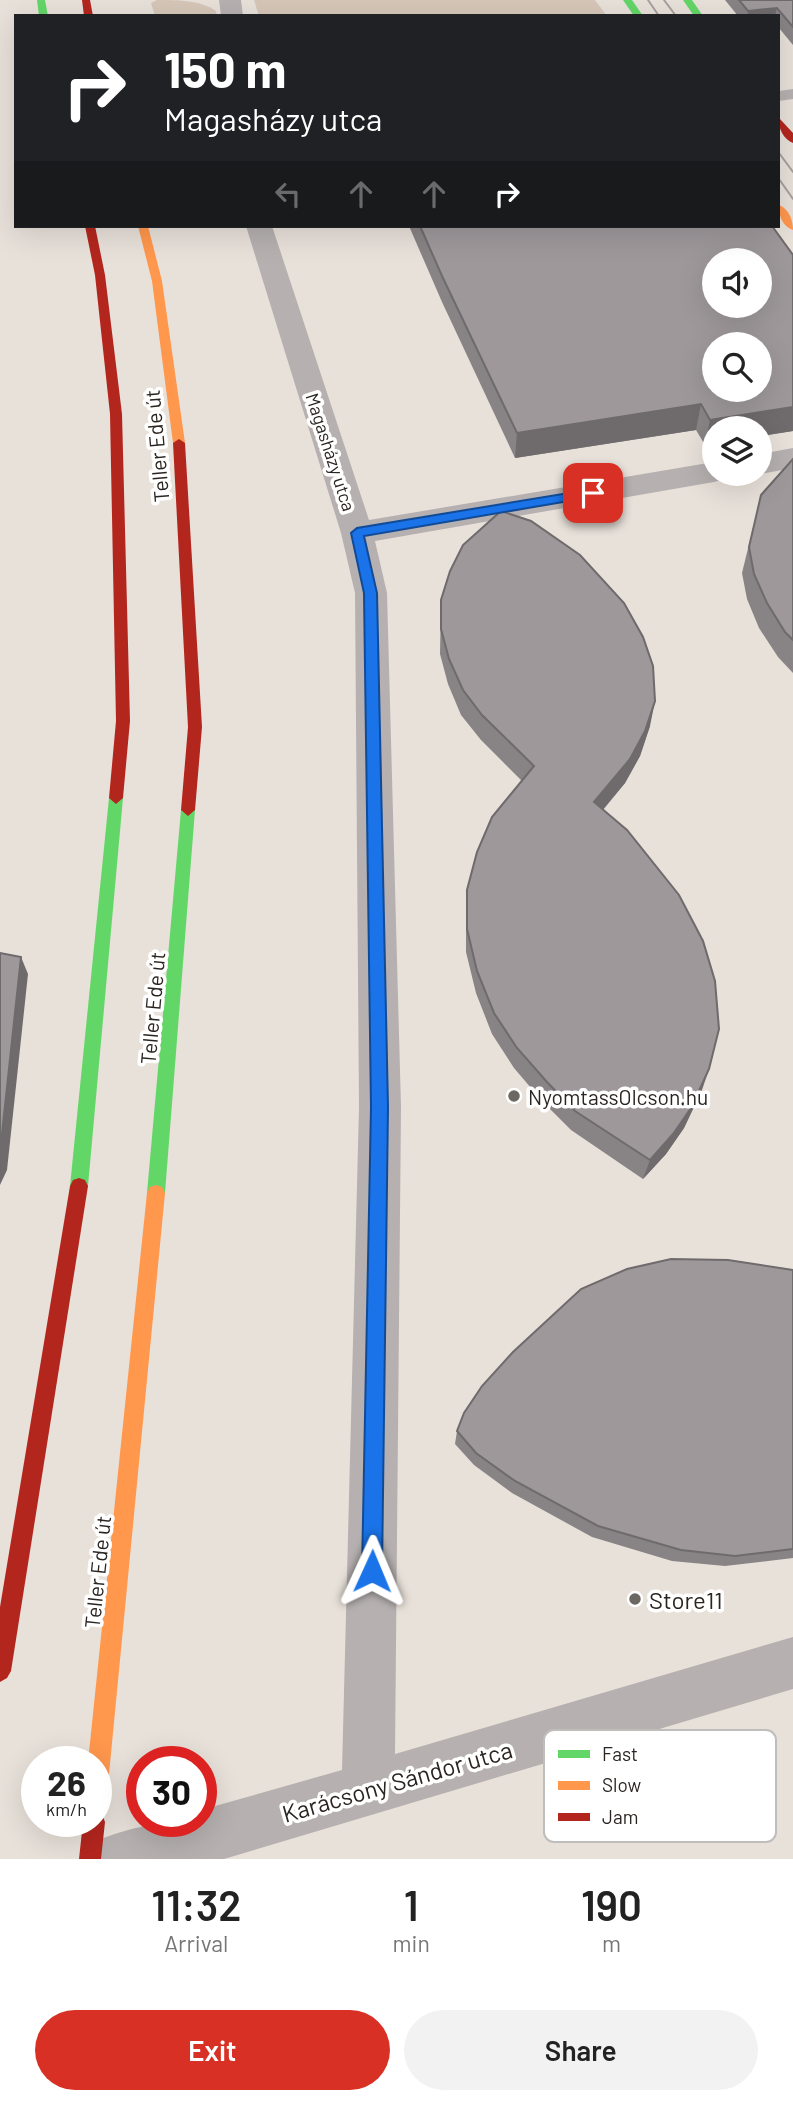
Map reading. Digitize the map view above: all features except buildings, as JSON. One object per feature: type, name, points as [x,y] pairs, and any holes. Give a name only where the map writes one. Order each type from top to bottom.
[{"type":"main road","points":[[780,122],[793,140]]},
{"type":"main road","points":[[780,209],[793,227]]},
{"type":"main road","name":"Teller Ede út","points":[[0,1671],[76,1214],[123,721],[116,414],[100,275],[90,228]]},
{"type":"main road","name":"Teller Ede út","points":[[101,1746],[164,1112],[195,727],[178,431],[157,281],[144,228]]},
{"type":"main road","points":[[90,1859],[92,1837]]},
{"type":"street","name":"Magasházy utca","points":[[260,228],[357,533],[702,474]]},
{"type":"street","points":[[772,462],[793,458]]},
{"type":"street","points":[[357,533],[371,593],[380,1107],[368,1790]]},
{"type":"street","name":"Karácsony Sándor utca","points":[[570,1730],[793,1664]]},
{"type":"street","name":"Karácsony Sándor utca","points":[[121,1859],[544,1738]]},
{"type":"shaded area","points":[[157,0],[196,3],[210,7],[217,14],[154,14],[151,3]]},
{"type":"shaded area","points":[[254,0],[595,0],[606,14],[258,14]]},
{"type":"tram line","points":[[648,0],[658,14]]},
{"type":"tram line","points":[[664,0],[674,14]]},
{"type":"tram line","points":[[780,154],[793,172]]},
{"type":"tram line","points":[[780,180],[793,199]]},
{"type":"traffic: fast","points":[[41,0],[44,14]]},
{"type":"traffic: fast","points":[[627,0],[638,14]]},
{"type":"traffic: fast","points":[[687,0],[698,14]]},
{"type":"traffic: fast","points":[[79,1186],[116,798]]},
{"type":"traffic: fast","points":[[156,1193],[188,810]]},
{"type":"traffic: slow","points":[[780,209],[793,227]]},
{"type":"traffic: slow","points":[[144,228],[157,281],[179,443]]},
{"type":"traffic: slow","points":[[101,1746],[156,1193]]},
{"type":"traffic: jam","points":[[86,0],[89,14]]},
{"type":"traffic: jam","points":[[780,122],[793,140]]},
{"type":"traffic: jam","points":[[90,228],[100,275],[116,414],[123,721],[116,798]]},
{"type":"traffic: jam","points":[[179,443],[195,727],[188,810]]},
{"type":"traffic: jam","points":[[0,1671],[79,1186]]},
{"type":"traffic: jam","points":[[90,1859],[92,1837]]},
{"type":"place","name":"NyomtassOlcson.hu","points":[[514,1096]]},
{"type":"place","name":"Store11","points":[[635,1599]]},
{"type":"route","points":[[372,1571],[380,1107],[371,593],[357,533],[593,493]]}]
